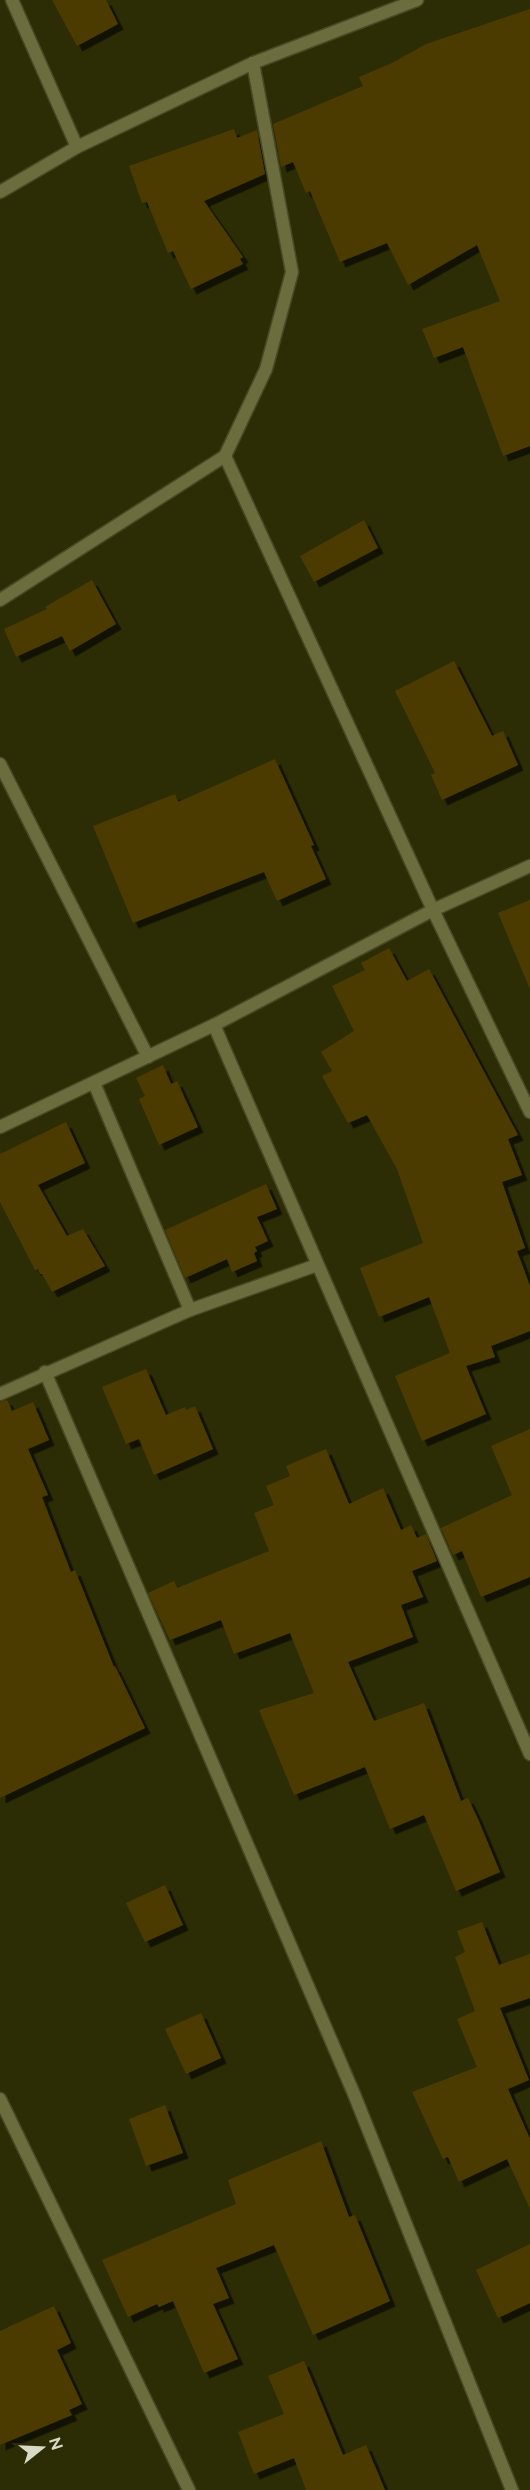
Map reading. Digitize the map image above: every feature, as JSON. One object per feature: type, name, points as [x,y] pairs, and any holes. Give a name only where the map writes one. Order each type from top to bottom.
[{"type":"street","points":[[12,0],[77,147]]},
{"type":"street","points":[[0,192],[77,147],[253,63],[417,0]]},
{"type":"street","points":[[0,600],[225,456],[266,369],[292,272],[253,63]]},
{"type":"street","points":[[225,456],[433,910],[530,1112]]},
{"type":"street","points":[[0,764],[148,1057]]},
{"type":"street","points":[[0,1127],[214,1025],[433,910],[530,866]]},
{"type":"street","points":[[214,1025],[530,1754]]},
{"type":"street","points":[[94,1083],[190,1310]]},
{"type":"street","points":[[0,1394],[45,1372],[190,1310],[317,1265]]},
{"type":"street","points":[[45,1372],[359,2104],[512,2490]]},
{"type":"street","points":[[0,2099],[189,2490]]},
{"type":"building","points":[[52,0],[106,0],[118,24],[77,46]]},
{"type":"building","points":[[530,9],[530,446],[503,456],[463,347],[434,358],[422,329],[500,301],[477,245],[408,285],[387,243],[340,262],[310,191],[306,193],[293,162],[281,167],[273,124],[363,86],[359,77],[392,63],[426,44]]},
{"type":"building","points":[[234,129],[237,138],[257,130],[265,174],[204,201],[243,257],[240,259],[243,264],[191,289],[173,251],[168,253],[147,202],[142,203],[129,166]]},
{"type":"building","points":[[364,520],[378,548],[314,582],[300,556]]},
{"type":"building","points":[[92,580],[116,624],[70,651],[62,636],[16,657],[4,629],[47,609],[45,607]]},
{"type":"building","points":[[454,661],[492,736],[503,731],[518,765],[442,800],[431,775],[435,773],[395,691]]},
{"type":"building","points":[[275,759],[314,845],[311,846],[326,879],[277,901],[264,872],[133,923],[93,826],[175,794],[178,802]]},
{"type":"building","points":[[530,900],[530,989],[498,913]]},
{"type":"building","points":[[389,948],[407,981],[429,969],[518,1135],[508,1139],[522,1175],[502,1182],[525,1248],[517,1251],[530,1286],[530,1331],[491,1346],[495,1357],[466,1366],[486,1414],[422,1441],[395,1376],[450,1353],[429,1297],[379,1317],[360,1268],[423,1243],[397,1169],[367,1115],[348,1123],[322,1076],[332,1071],[321,1052],[354,1031],[332,986],[365,970],[361,963]]},
{"type":"building","points":[[163,1065],[171,1084],[177,1081],[198,1127],[159,1145],[139,1099],[145,1096],[136,1078]]},
{"type":"building","points":[[66,1122],[85,1163],[38,1185],[67,1236],[83,1229],[105,1266],[52,1292],[42,1274],[38,1269],[35,1270],[0,1202],[0,1154]]},
{"type":"building","points":[[266,1184],[277,1209],[257,1217],[268,1241],[255,1247],[257,1251],[254,1253],[257,1261],[232,1272],[227,1259],[185,1278],[165,1230]]},
{"type":"building","points":[[146,1369],[166,1415],[185,1407],[186,1410],[195,1406],[213,1449],[154,1475],[139,1439],[126,1444],[102,1387]]},
{"type":"building","points":[[7,1400],[12,1411],[33,1402],[49,1440],[28,1449],[48,1495],[42,1497],[71,1572],[75,1570],[114,1667],[145,1728],[0,1798],[0,1402]]},
{"type":"building","points":[[530,1429],[530,1577],[481,1597],[462,1551],[453,1555],[441,1528],[512,1495],[491,1446]]},
{"type":"building","points":[[326,1449],[349,1504],[383,1488],[401,1530],[411,1525],[417,1538],[426,1534],[437,1561],[412,1571],[423,1597],[401,1605],[413,1637],[348,1662],[374,1721],[424,1703],[461,1801],[468,1798],[500,1872],[456,1891],[424,1815],[390,1829],[365,1767],[294,1795],[259,1710],[314,1693],[290,1633],[234,1654],[221,1620],[170,1640],[148,1593],[174,1581],[177,1588],[269,1551],[254,1513],[274,1505],[266,1486],[290,1476],[286,1466]]},
{"type":"building","points":[[165,1885],[183,1925],[145,1942],[126,1903]]},
{"type":"building","points":[[482,1922],[499,1965],[530,1954],[530,1998],[500,2008],[529,2080],[508,2089],[530,2139],[530,2209],[507,2159],[459,2182],[448,2157],[443,2159],[412,2092],[477,2067],[457,2019],[475,2011],[455,1957],[465,1952],[457,1931]]},
{"type":"building","points":[[201,2013],[221,2058],[186,2074],[165,2029]]},
{"type":"building","points":[[165,2105],[183,2153],[146,2166],[129,2119]]},
{"type":"building","points":[[321,2141],[349,2217],[355,2215],[390,2301],[313,2335],[274,2245],[216,2268],[229,2298],[213,2304],[238,2359],[204,2373],[173,2301],[159,2307],[157,2304],[128,2317],[102,2260],[236,2204],[228,2180]]},
{"type":"building","points":[[530,2244],[530,2303],[498,2318],[476,2270]]},
{"type":"building","points":[[54,2306],[71,2343],[57,2350],[82,2404],[69,2410],[72,2415],[0,2445],[0,2331]]},
{"type":"building","points":[[304,2361],[343,2455],[366,2445],[385,2490],[306,2490],[294,2458],[254,2474],[238,2432],[284,2414],[268,2376]]}]
